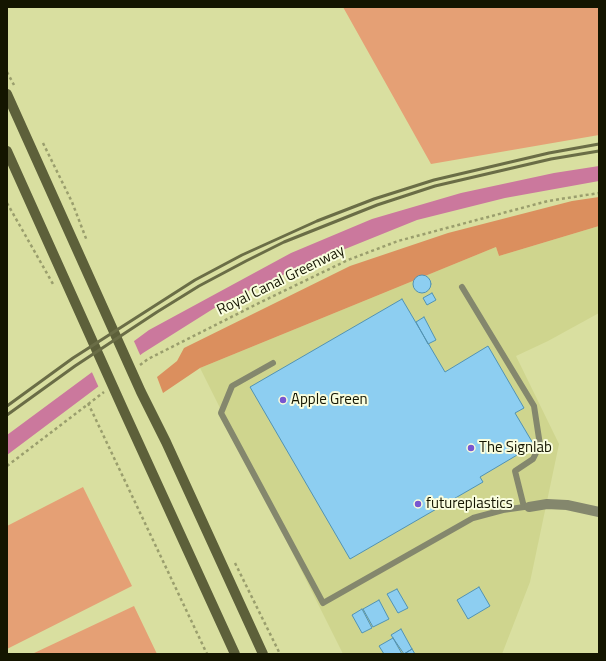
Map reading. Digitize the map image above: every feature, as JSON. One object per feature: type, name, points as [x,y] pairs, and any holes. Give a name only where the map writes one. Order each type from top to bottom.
[{"type":"main road","points":[[7,94],[141,392],[166,442],[263,654]]},
{"type":"main road","points":[[7,151],[122,409],[235,654]]},
{"type":"street","points":[[527,507],[546,504],[567,505],[599,512]]},
{"type":"lane","points":[[273,363],[232,386],[221,413],[323,603],[473,518],[503,510],[527,507],[516,471],[533,459],[540,445],[534,406],[462,287]]},
{"type":"path","name":"Royal Canal Greenway","points":[[136,368],[148,359],[348,260],[398,241],[548,201],[599,193]]},
{"type":"path","points":[[7,203],[53,284]]},
{"type":"path","points":[[7,466],[106,390]]},
{"type":"path","points":[[88,403],[207,654]]},
{"type":"shaded area","points":[[343,7],[599,7],[599,135],[431,164]]},
{"type":"shaded area","points":[[599,166],[599,181],[505,198],[417,220],[298,268],[224,302],[143,353],[7,455],[7,435],[149,330],[291,253],[372,219],[461,193],[554,173]]},
{"type":"shaded area","points":[[599,197],[599,226],[499,256],[496,247],[200,368],[163,393],[157,377],[177,361],[184,348],[350,266],[448,233],[572,201]]},
{"type":"shaded area","points":[[599,226],[599,313],[548,341],[516,356],[559,444],[530,582],[502,654],[343,654],[200,368],[496,247],[499,256]]},
{"type":"shaded area","points":[[83,487],[132,586],[7,649],[7,526]]},
{"type":"shaded area","points":[[134,606],[157,654],[32,654]]},
{"type":"pier","points":[[133,339],[141,357],[99,388],[91,370]]},
{"type":"building","points":[[418,275],[426,275],[431,280],[429,291],[426,293],[418,293],[413,288],[413,280]]},
{"type":"building","points":[[432,293],[436,300],[427,305],[423,298]]},
{"type":"building","points":[[402,299],[445,372],[488,346],[524,408],[515,413],[534,445],[480,477],[483,482],[350,559],[250,387]]},
{"type":"building","points":[[424,317],[436,340],[428,344],[416,322]]},
{"type":"building","points":[[479,587],[490,606],[468,619],[457,600]]},
{"type":"building","points":[[397,589],[408,608],[398,613],[387,594]]},
{"type":"building","points":[[379,600],[389,619],[373,627],[363,609]]},
{"type":"building","points":[[362,609],[372,628],[362,633],[352,615]]},
{"type":"building","points":[[401,629],[412,649],[404,654],[391,635]]},
{"type":"building","points":[[393,638],[402,654],[384,654],[379,646]]},
{"type":"building","points":[[412,649],[415,654],[404,654]]},
{"type":"railway","points":[[7,406],[73,358],[195,280],[242,255],[317,221],[374,199],[434,180],[549,153],[599,144]]},
{"type":"railway","points":[[7,415],[75,366],[157,312],[199,286],[284,242],[377,205],[435,186],[551,159],[599,151]]},
{"type":"place","name":"Apple Green","points":[[283,400]]},
{"type":"place","name":"The Signlab","points":[[471,448]]},
{"type":"place","name":"futureplastics","points":[[418,504]]}]
